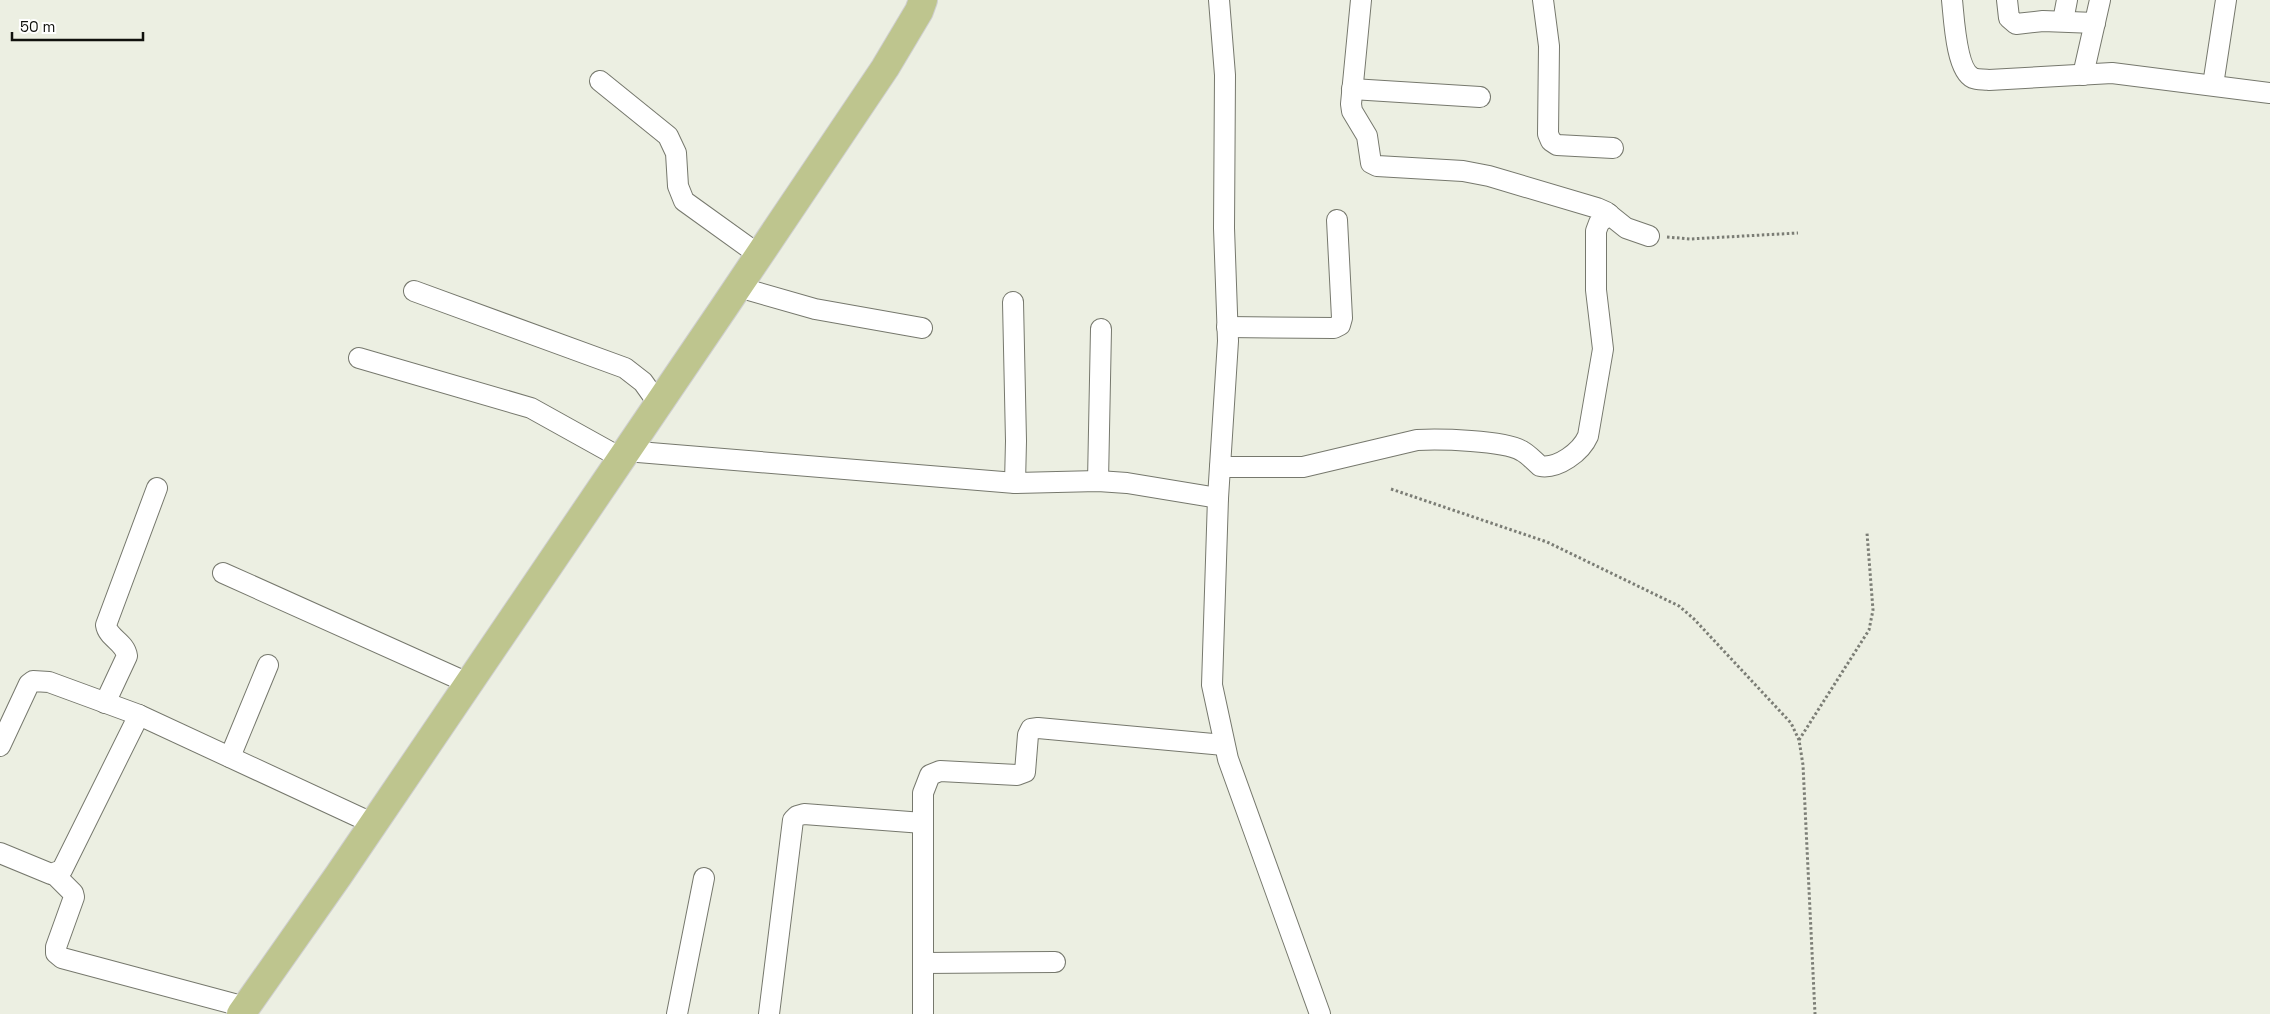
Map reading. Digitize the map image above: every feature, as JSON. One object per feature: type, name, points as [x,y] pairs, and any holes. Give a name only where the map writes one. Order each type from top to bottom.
[{"type":"main road","points":[[243,1011],[374,824],[623,454],[738,288],[885,68],[924,0]]},
{"type":"street","points":[[1219,0],[1225,74],[1224,228],[1227,327],[1218,498],[1212,678],[1217,717],[1224,745],[1320,1014]]},
{"type":"street","points":[[1361,0],[1352,89],[1352,112],[1367,136],[1371,163],[1377,166],[1462,171],[1489,176],[1597,208],[1609,214],[1626,228],[1649,236]]},
{"type":"street","points":[[1543,0],[1549,46],[1548,134],[1551,142],[1557,145],[1613,148]]},
{"type":"street","points":[[1952,0],[1960,56],[1965,70],[1973,78],[1989,80],[2112,73],[2270,93]]},
{"type":"street","points":[[2006,0],[2009,18],[2016,24],[2063,21],[2095,23]]},
{"type":"street","points":[[2063,21],[2067,0]]},
{"type":"street","points":[[2083,75],[2100,0]]},
{"type":"street","points":[[2213,85],[2226,0]]},
{"type":"street","points":[[600,81],[668,136],[676,153],[678,186],[684,201],[759,255]]},
{"type":"street","points":[[1352,89],[1480,97]]},
{"type":"street","points":[[1220,468],[1304,467],[1417,440],[1429,439],[1476,441],[1522,450],[1540,466],[1556,465],[1584,444],[1588,436],[1604,349],[1596,290],[1596,231],[1599,223],[1609,214]]},
{"type":"street","points":[[1227,327],[1334,328],[1340,325],[1342,318],[1337,220]]},
{"type":"street","points":[[738,288],[815,309],[922,328]]},
{"type":"street","points":[[414,291],[625,368],[643,382],[658,403]]},
{"type":"street","points":[[1012,302],[1016,441],[1015,482]]},
{"type":"street","points":[[1098,481],[1101,329]]},
{"type":"street","points":[[359,358],[531,408],[623,454],[1015,482],[1098,481],[1128,483],[1218,498]]},
{"type":"street","points":[[105,703],[127,656],[122,645],[107,630],[106,624],[157,488]]},
{"type":"street","points":[[223,573],[468,683]]},
{"type":"street","points":[[230,757],[268,665]]},
{"type":"street","points":[[0,746],[29,684],[33,681],[49,682],[139,716],[374,824]]},
{"type":"street","points":[[54,874],[62,870],[66,864],[139,716]]},
{"type":"street","points":[[923,1014],[923,793],[930,775],[940,771],[1018,775],[1025,772],[1027,766],[1028,735],[1031,730],[1224,745]]},
{"type":"street","points":[[769,1014],[792,828],[797,816],[804,814],[923,823]]},
{"type":"street","points":[[0,854],[54,874],[73,893],[74,897],[56,947],[56,953],[62,958],[243,1011]]},
{"type":"street","points":[[677,1014],[704,878]]},
{"type":"street","points":[[924,963],[1054,962]]},
{"type":"path","points":[[1649,236],[1690,239],[1798,233]]},
{"type":"path","points":[[1391,490],[1547,542],[1679,606],[1694,619],[1791,723],[1800,740],[1815,1014]]},
{"type":"path","points":[[1800,740],[1869,630],[1873,610],[1867,533]]}]
